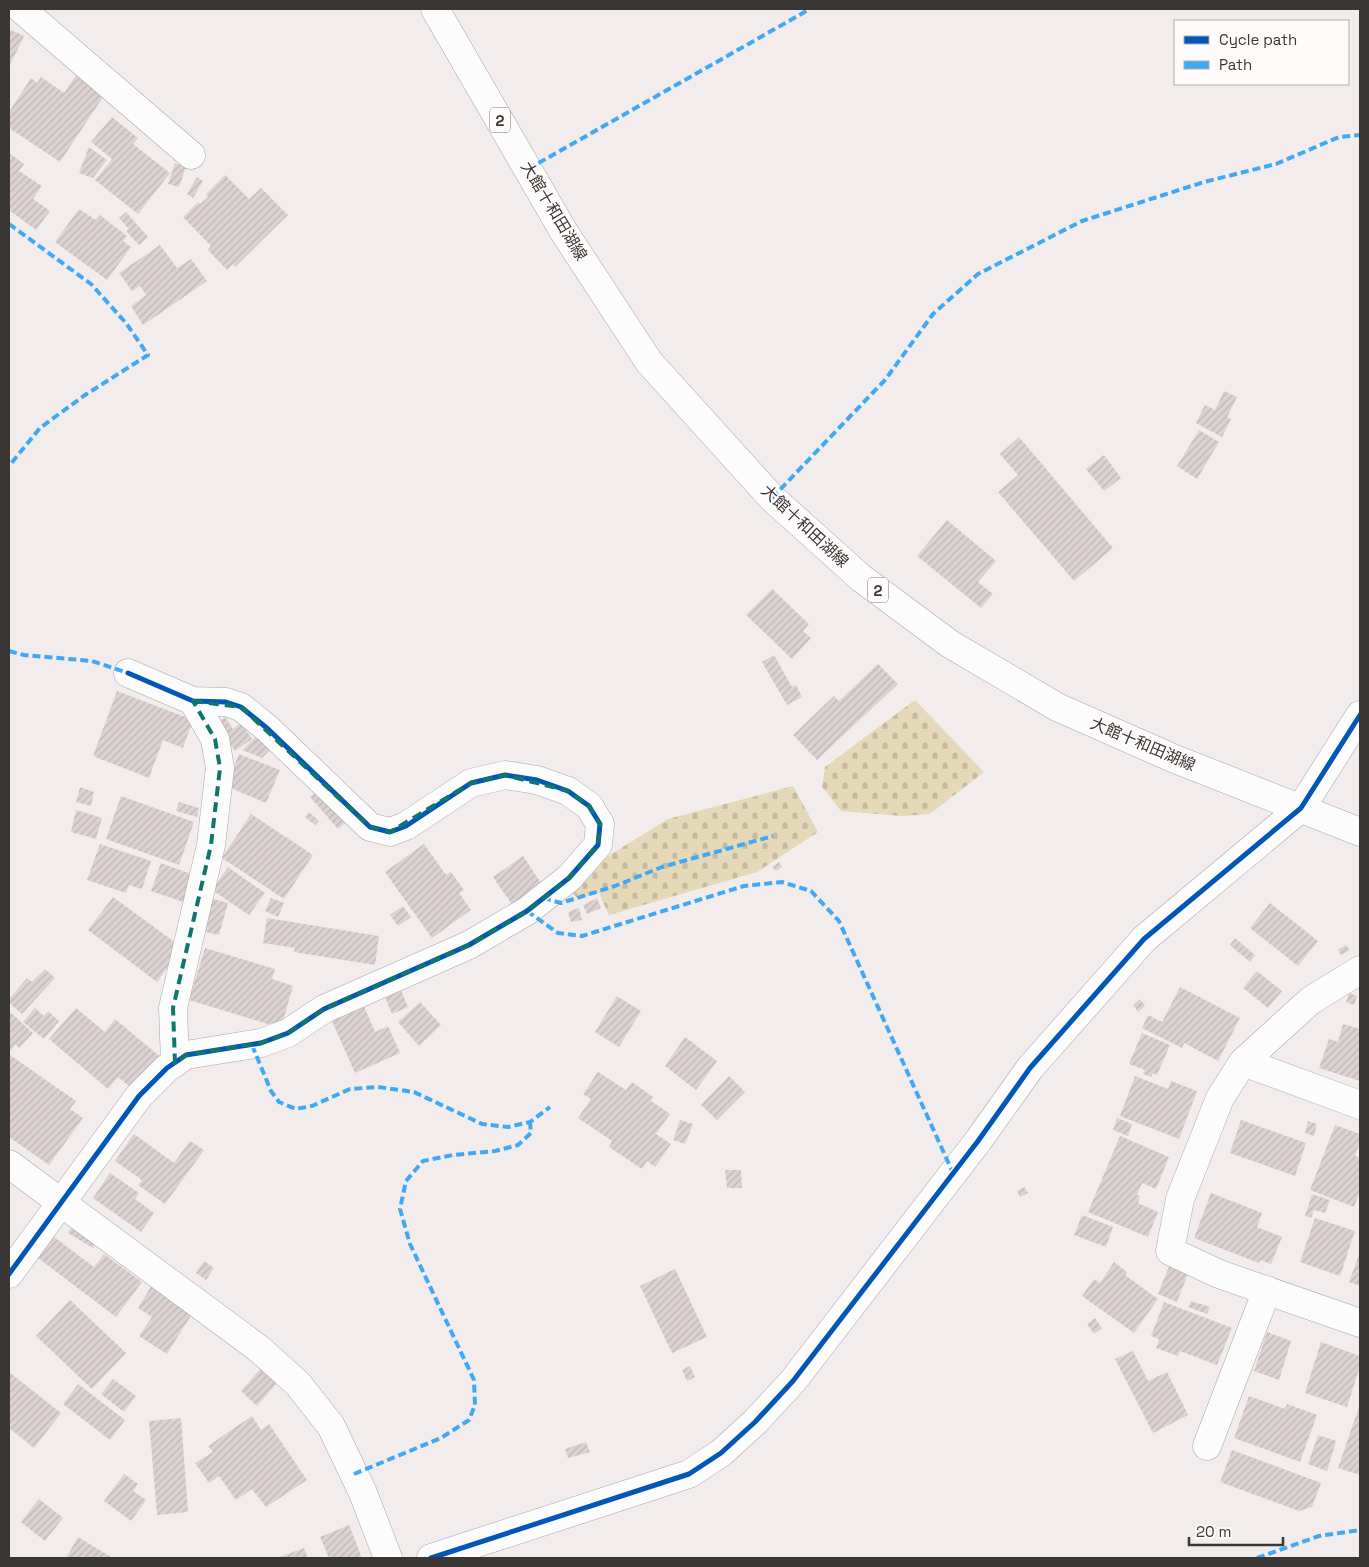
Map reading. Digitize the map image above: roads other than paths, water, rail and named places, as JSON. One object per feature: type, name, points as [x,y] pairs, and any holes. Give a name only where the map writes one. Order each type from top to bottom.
[{"type":"street","points":[[21,9],[192,154]]},
{"type":"street","name":"大館十和田湖線","points":[[435,9],[564,232],[649,362],[772,498],[861,578],[950,644],[1057,707],[1175,759],[1360,832]]},
{"type":"street","points":[[9,1274],[139,1096],[175,1062],[186,1055],[261,1043],[288,1033],[324,1009],[469,945],[526,911],[569,878],[598,844],[600,824],[589,806],[568,791],[537,780],[505,775],[471,784],[406,826],[390,832],[370,827],[268,729],[241,707],[226,702],[193,701],[128,673]]},
{"type":"street","points":[[175,1062],[173,1008],[211,846],[220,768],[215,739],[193,701]]},
{"type":"street","points":[[431,1558],[689,1474],[721,1453],[755,1422],[793,1380],[978,1141],[1030,1068],[1091,997],[1144,939],[1301,808],[1360,715]]},
{"type":"street","points":[[1360,970],[1310,1001],[1243,1062],[1220,1098],[1180,1199],[1170,1251],[1219,1274],[1360,1323]]},
{"type":"street","points":[[1243,1062],[1360,1105]]},
{"type":"street","points":[[9,1164],[258,1348],[298,1384],[331,1426],[363,1493],[388,1558]]},
{"type":"street","points":[[1207,1446],[1267,1290]]}]
